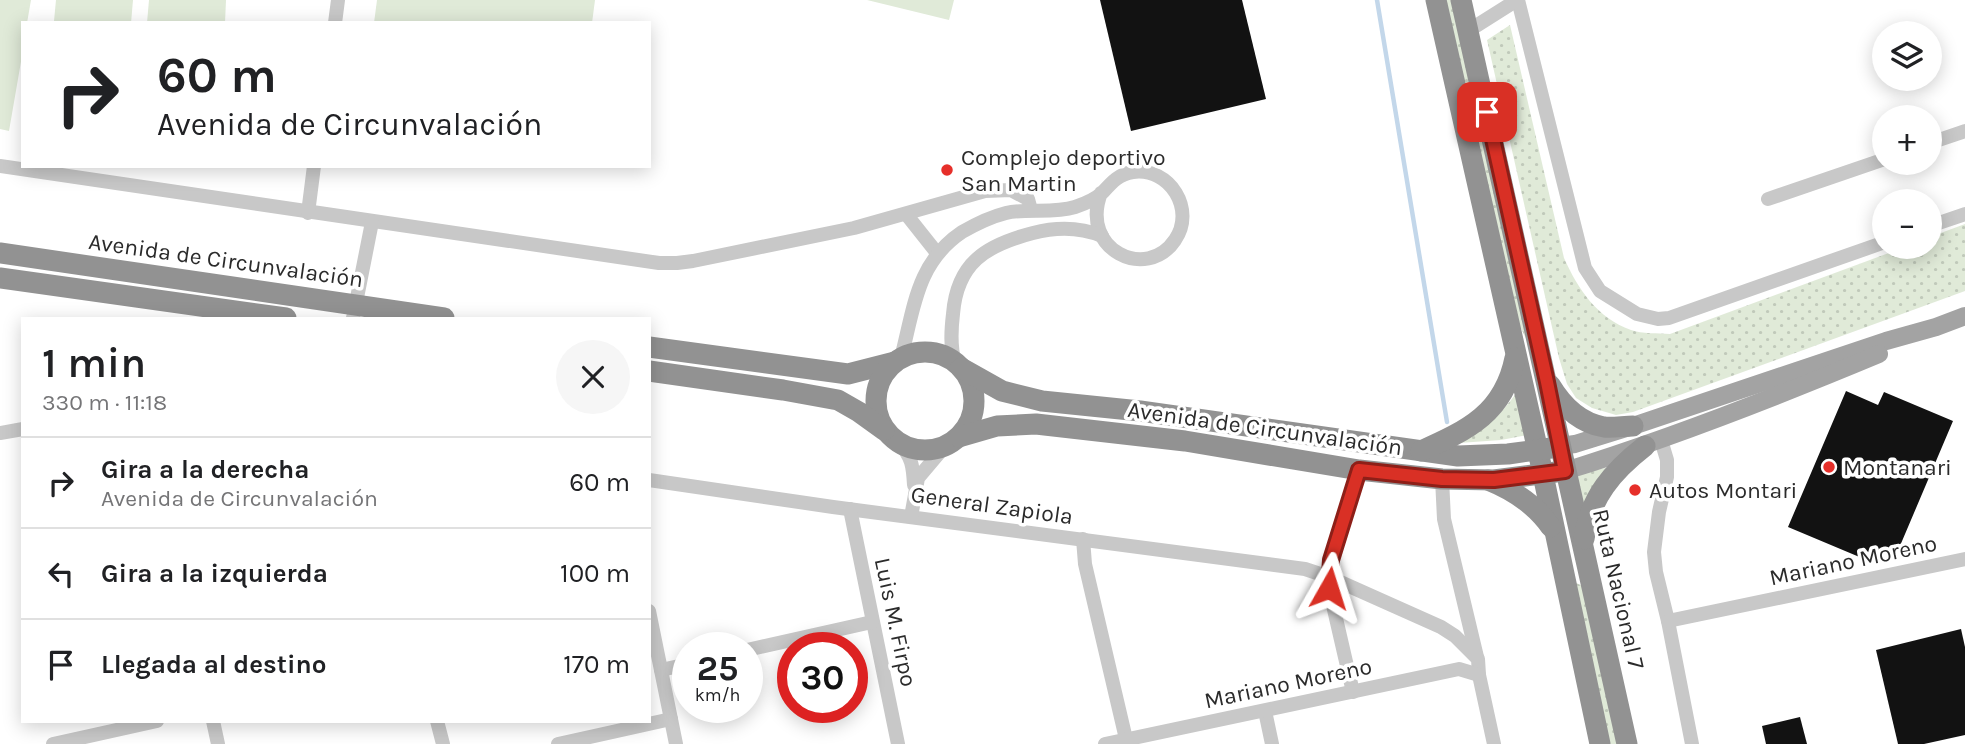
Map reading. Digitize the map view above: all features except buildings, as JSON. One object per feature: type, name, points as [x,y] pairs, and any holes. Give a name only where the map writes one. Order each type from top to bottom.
[{"type":"highway","points":[[1437,0],[1538,451],[1600,744]]},
{"type":"highway","name":"Ruta Nacional 7","points":[[1461,0],[1627,744]]},
{"type":"highway","name":"Avenida de Circunvalación","points":[[0,253],[354,312],[429,317]]},
{"type":"highway","points":[[0,278],[279,317]]},
{"type":"highway","name":"Avenida de Circunvalación","points":[[651,347],[848,374],[898,360],[912,353],[928,352],[944,356],[1002,391],[1042,401],[1140,411],[1458,456],[1538,451],[1560,446]]},
{"type":"highway","points":[[1419,452],[1465,430],[1488,412],[1503,394],[1516,354]]},
{"type":"highway","points":[[893,438],[878,418],[875,402],[885,371],[898,360]]},
{"type":"highway","points":[[952,441],[968,424],[974,409],[968,377],[958,365]]},
{"type":"highway","name":"Avenida de Circunvalación","points":[[651,371],[838,400],[893,438],[914,449],[922,450],[930,450],[996,426],[1036,424],[1185,441],[1359,470],[1442,479],[1494,480],[1565,471]]},
{"type":"highway","points":[[1547,382],[1565,407],[1587,421],[1606,427],[1633,426]]},
{"type":"highway","points":[[1583,551],[1587,520],[1597,497],[1617,471],[1653,443]]},
{"type":"highway","points":[[1486,479],[1521,497],[1535,508],[1555,533]]},
{"type":"main road","points":[[1560,446],[1633,426],[1965,316]]},
{"type":"main road","points":[[1565,471],[1653,443],[1789,392],[1892,349],[1936,327]]},
{"type":"street","points":[[335,21],[338,0]]},
{"type":"street","points":[[1468,31],[1518,0],[1585,268],[1600,291],[1637,314],[1658,319],[1669,318],[1872,247]]},
{"type":"street","points":[[1942,139],[1965,131]]},
{"type":"street","points":[[1768,199],[1872,163]]},
{"type":"street","points":[[0,166],[308,213],[646,261],[677,263],[854,228],[985,191],[1011,190],[1028,199],[1031,210]]},
{"type":"street","points":[[308,213],[314,168]]},
{"type":"street","points":[[898,360],[909,318],[928,267],[948,242],[982,220],[1005,213],[1078,206],[1101,193],[1121,176],[1133,172],[1147,172],[1159,176],[1178,194],[1183,218],[1175,242],[1153,257],[1140,259],[1115,252],[1105,243],[1096,219],[1101,193]]},
{"type":"street","points":[[906,214],[937,253]]},
{"type":"street","points":[[1942,222],[1965,214]]},
{"type":"street","points":[[354,312],[372,222]]},
{"type":"street","points":[[958,365],[952,351],[951,330],[956,290],[963,274],[982,253],[1013,238],[1042,230],[1082,230],[1102,236]]},
{"type":"street","points":[[0,433],[21,429]]},
{"type":"street","points":[[893,438],[908,452],[913,464],[915,490]]},
{"type":"street","points":[[911,517],[918,478],[952,441]]},
{"type":"street","points":[[1653,443],[1667,460],[1667,477],[1654,552],[1656,572],[1692,744]]},
{"type":"street","points":[[1353,692],[1329,588],[1329,577],[1331,560],[1359,470]]},
{"type":"street","points":[[1442,479],[1444,519],[1478,659],[1494,744]]},
{"type":"street","name":"General Zapiola","points":[[651,480],[1305,569],[1441,627],[1455,636],[1478,659]]},
{"type":"street","name":"Luis M. Firpo","points":[[850,509],[898,744]]},
{"type":"street","points":[[1083,540],[1085,564],[1126,739]]},
{"type":"street","name":"Mariano Moreno","points":[[1668,621],[1965,559]]},
{"type":"street","points":[[651,622],[676,744]]},
{"type":"street","points":[[763,646],[872,622]]},
{"type":"street","points":[[661,670],[672,668]]},
{"type":"street","name":"Mariano Moreno","points":[[1105,744],[1459,669],[1479,675]]},
{"type":"street","points":[[1265,711],[1272,744]]},
{"type":"street","points":[[558,744],[671,719]]},
{"type":"street","points":[[53,744],[148,723]]},
{"type":"street","points":[[213,723],[218,744]]},
{"type":"street","points":[[438,723],[443,744]]},
{"type":"green space","points":[[0,0],[31,0],[27,21],[21,21],[21,62],[9,131],[0,129]]},
{"type":"green space","points":[[56,0],[133,0],[131,21],[54,21]]},
{"type":"green space","points":[[149,0],[226,0],[225,21],[147,21]]},
{"type":"green space","points":[[377,0],[595,0],[592,21],[374,21]]},
{"type":"green space","points":[[867,0],[954,0],[949,20]]},
{"type":"green space","points":[[1443,0],[1454,0],[1529,345],[1517,320]]},
{"type":"green space","points":[[1510,25],[1564,258],[1590,301],[1619,325],[1640,332],[1670,334],[1873,259],[1942,259],[1942,233],[1965,224],[1965,291],[1633,412],[1616,415],[1592,408],[1576,398],[1567,384],[1559,358],[1487,40]]},
{"type":"green space","points":[[1517,392],[1527,435],[1459,443],[1491,421]]},
{"type":"green space","points":[[1613,466],[1584,507],[1576,475]]},
{"type":"green space","points":[[1574,582],[1585,587],[1618,744],[1607,744]]},
{"type":"waterway","points":[[1377,0],[1447,422]]},
{"type":"place","name":"Complejo deportivo San Martin","points":[[947,170]]},
{"type":"place","name":"Montanari","points":[[1829,467]]},
{"type":"place","name":"Autos Montari","points":[[1635,490]]},
{"type":"route","points":[[1329,588],[1331,560],[1359,470],[1442,479],[1494,480],[1565,471],[1487,112]]}]
